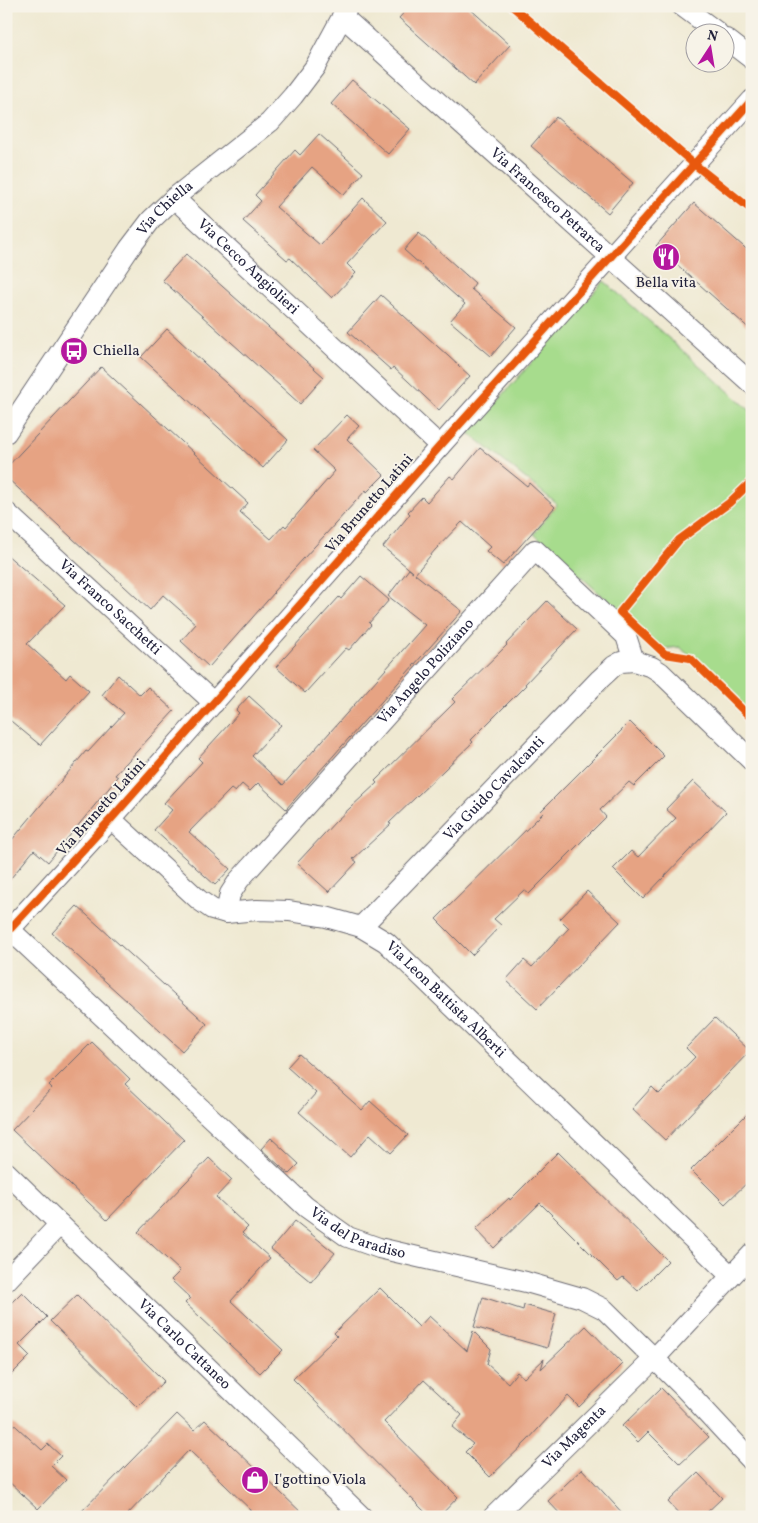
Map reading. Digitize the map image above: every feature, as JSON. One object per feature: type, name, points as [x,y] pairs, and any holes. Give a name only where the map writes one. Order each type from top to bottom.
[{"type":"street","points":[[682,6],[704,22]]},
{"type":"street","name":"Via Chiella","points":[[6,433],[151,220],[174,198],[270,122],[315,67],[345,11]]},
{"type":"street","name":"Via Francesco Petrarca","points":[[345,11],[610,257],[752,384]]},
{"type":"street","points":[[736,46],[752,58]]},
{"type":"street","name":"Via Brunetto Latini","points":[[8,927],[111,819],[440,446],[752,100]]},
{"type":"street","name":"Via Cecco Angiolieri","points":[[174,198],[440,446]]},
{"type":"street","name":"Via Franco Sacchetti","points":[[6,512],[214,703]]},
{"type":"street","name":"Via Angelo Poliziano","points":[[226,913],[230,894],[239,880],[535,550],[626,636],[634,661]]},
{"type":"street","points":[[634,661],[652,666],[660,672],[752,761]]},
{"type":"street","name":"Via Guido Cavalcanti","points":[[361,927],[603,676],[621,662],[634,661]]},
{"type":"street","name":"Via Leon Battista Alberti","points":[[111,819],[199,900],[212,909],[226,913],[256,910],[289,911],[326,917],[361,927],[386,942],[731,1276]]},
{"type":"street","name":"Via del Paradiso","points":[[8,927],[306,1207],[348,1237],[379,1248],[526,1282],[582,1298],[604,1309],[655,1358],[752,1461]]},
{"type":"street","name":"Via Carlo Cattaneo","points":[[6,1172],[362,1517]]},
{"type":"street","points":[[6,1281],[60,1224]]},
{"type":"street","name":"Via Magenta","points":[[493,1517],[655,1358],[752,1254]]},
{"type":"green space","points":[[604,281],[752,412],[752,717],[680,647],[661,649],[534,534],[557,504],[469,433]]},
{"type":"building","points":[[410,6],[467,6],[510,45],[474,85],[399,18]]},
{"type":"building","points":[[352,80],[410,129],[388,154],[331,104]]},
{"type":"building","points":[[556,117],[633,183],[608,213],[531,146]]},
{"type":"building","points":[[319,134],[363,173],[344,195],[312,167],[276,207],[320,245],[363,198],[387,221],[347,264],[356,273],[332,298],[290,258],[287,260],[243,221],[261,201],[255,195],[295,150],[300,155]]},
{"type":"building","points":[[694,203],[752,254],[752,331],[656,246]]},
{"type":"building","points":[[419,233],[475,283],[471,289],[516,327],[491,356],[450,321],[465,304],[404,250]]},
{"type":"building","points":[[186,254],[324,377],[300,404],[162,280]]},
{"type":"building","points":[[381,295],[470,376],[439,410],[393,367],[391,370],[348,332]]},
{"type":"building","points":[[167,329],[288,440],[263,468],[141,357]]},
{"type":"building","points":[[101,367],[248,503],[240,512],[271,539],[284,525],[286,527],[335,471],[313,450],[347,415],[359,426],[347,439],[384,475],[367,492],[366,490],[273,592],[209,667],[181,641],[196,624],[163,595],[150,610],[6,477],[6,468]]},
{"type":"building","points":[[480,448],[527,486],[529,483],[555,507],[503,565],[486,551],[490,547],[462,522],[435,550],[415,574],[462,611],[286,809],[258,783],[250,791],[242,784],[235,792],[231,789],[189,832],[230,869],[215,885],[154,830],[172,810],[164,803],[202,762],[198,758],[239,713],[236,710],[249,696],[281,725],[252,756],[283,785],[425,625],[388,596],[409,569],[413,572],[383,547],[410,514],[408,512],[422,497],[427,502],[450,476],[454,479]]},
{"type":"building","points":[[6,554],[65,605],[27,644],[66,679],[70,674],[89,691],[40,745],[6,717]]},
{"type":"building","points":[[361,576],[389,600],[369,623],[371,625],[349,650],[346,648],[305,693],[276,667],[339,597],[341,599]]},
{"type":"building","points":[[547,601],[577,629],[526,685],[471,740],[473,742],[353,859],[357,862],[329,892],[297,863],[336,821],[377,783],[375,781],[455,702],[452,699],[507,645]]},
{"type":"building","points":[[118,675],[140,695],[148,687],[174,711],[115,775],[118,777],[48,862],[34,850],[6,884],[6,847],[86,751],[88,752],[124,713],[102,695]]},
{"type":"building","points":[[630,722],[664,756],[634,786],[629,782],[600,810],[606,817],[529,894],[524,890],[494,919],[501,925],[472,955],[436,919],[543,813],[541,811]]},
{"type":"building","points":[[693,781],[726,812],[643,899],[613,869],[631,851],[638,857],[676,818],[666,809]]},
{"type":"building","points":[[587,891],[620,922],[537,1009],[506,980],[524,960],[532,967],[569,928],[560,919]]},
{"type":"building","points":[[77,906],[207,1024],[182,1051],[52,933]]},
{"type":"building","points":[[715,1018],[750,1051],[665,1140],[632,1109],[652,1087],[659,1094],[695,1057],[686,1048]]},
{"type":"building","points":[[92,1042],[130,1079],[125,1084],[184,1140],[107,1220],[12,1130],[52,1088],[49,1085]]},
{"type":"building","points":[[299,1054],[362,1110],[370,1101],[408,1135],[391,1153],[370,1134],[350,1157],[299,1112],[316,1093],[287,1067]]},
{"type":"building","points":[[752,1109],[752,1178],[725,1204],[691,1170]]},
{"type":"building","points":[[271,1138],[299,1164],[289,1174],[261,1149]]},
{"type":"building","points":[[558,1152],[668,1261],[638,1291],[623,1277],[618,1281],[540,1203],[494,1248],[476,1229],[509,1198],[510,1200]]},
{"type":"building","points":[[209,1158],[232,1180],[216,1197],[248,1227],[242,1233],[270,1258],[231,1301],[283,1350],[260,1373],[185,1303],[190,1298],[171,1280],[180,1271],[138,1232]]},
{"type":"building","points":[[295,1221],[335,1253],[311,1282],[271,1249]]},
{"type":"building","points":[[380,1288],[419,1327],[429,1316],[467,1351],[473,1331],[491,1349],[487,1364],[508,1383],[517,1372],[524,1378],[544,1359],[541,1369],[586,1326],[623,1364],[579,1407],[568,1396],[528,1440],[490,1477],[465,1452],[473,1444],[452,1427],[462,1415],[424,1380],[384,1422],[458,1497],[439,1517],[430,1517],[293,1379],[337,1336],[334,1333]]},
{"type":"building","points":[[22,1292],[47,1317],[19,1345],[30,1356],[6,1380],[6,1308]]},
{"type":"building","points":[[77,1295],[164,1381],[137,1407],[50,1321]]},
{"type":"building","points":[[483,1297],[523,1310],[524,1305],[556,1314],[547,1348],[474,1327]]},
{"type":"building","points":[[661,1388],[709,1437],[680,1464],[648,1432],[638,1442],[622,1426]]},
{"type":"building","points":[[177,1414],[194,1430],[205,1420],[306,1517],[258,1517],[189,1450],[125,1517],[76,1517]]},
{"type":"building","points":[[6,1417],[42,1450],[48,1444],[61,1456],[51,1466],[66,1480],[38,1509],[6,1479]]},
{"type":"building","points":[[582,1469],[626,1517],[563,1517],[548,1501]]},
{"type":"building","points":[[698,1473],[722,1498],[702,1517],[682,1517],[668,1502]]},
{"type":"cycle path","points":[[512,6],[694,164],[752,210]]},
{"type":"cycle path","points":[[11,928],[111,819],[440,446],[752,100]]},
{"type":"cycle path","points":[[752,481],[729,503],[679,540],[620,612],[665,654],[690,658],[752,719]]},
{"type":"place","name":"Bella vita","points":[[666,257]]},
{"type":"place","name":"Chiella","points":[[74,351]]},
{"type":"place","name":"I'gottino Viola","points":[[255,1480]]}]
